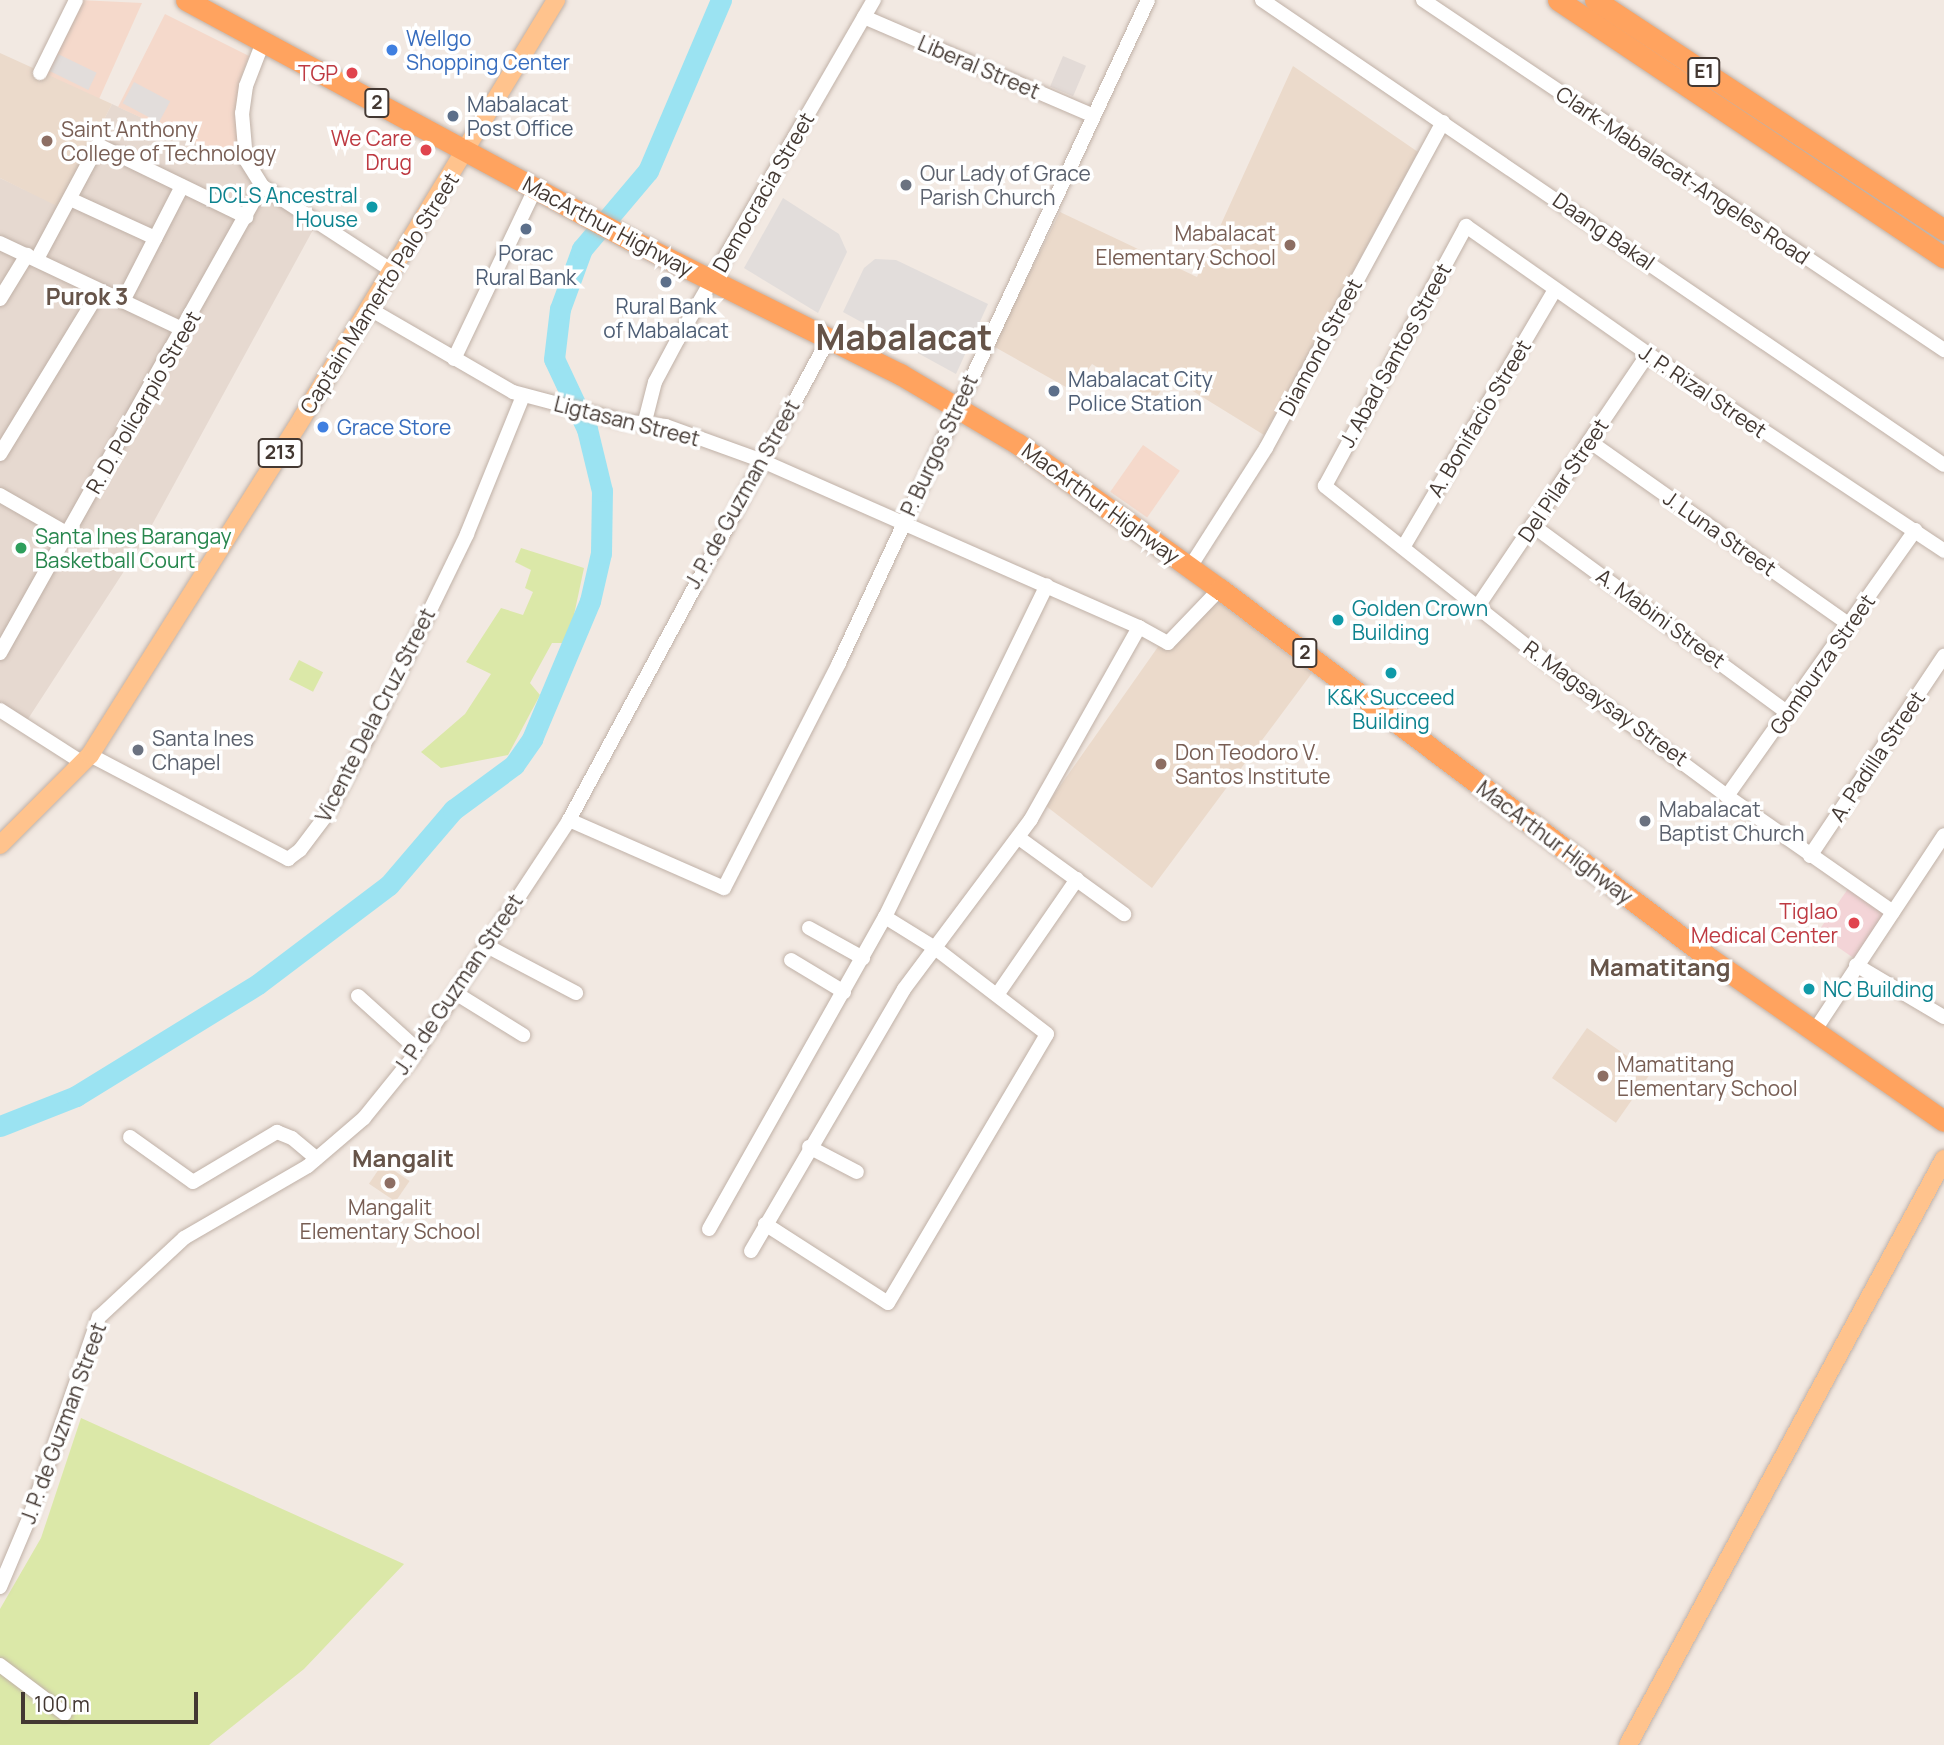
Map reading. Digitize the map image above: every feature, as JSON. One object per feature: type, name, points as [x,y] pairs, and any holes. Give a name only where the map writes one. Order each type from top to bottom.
[{"type":"highway","name":"MacArthur Highway","points":[[186,0],[467,149],[568,207],[957,406],[1018,444],[1220,589],[1813,1033],[1944,1121]]},
{"type":"highway","name":"E1","points":[[1558,0],[1944,257]]},
{"type":"highway","name":"E1","points":[[1595,0],[1944,230]]},
{"type":"main road","name":"213","points":[[467,149],[556,0]]},
{"type":"main road","name":"Captain Mamerto Palo Street","points":[[0,845],[86,759],[467,149]]},
{"type":"main road","points":[[1628,1745],[1944,1158]]},
{"type":"street","points":[[40,73],[76,0]]},
{"type":"street","name":"Democracia Street","points":[[644,425],[655,382],[874,0]]},
{"type":"street","name":"P. Burgos Street","points":[[569,820],[723,888],[839,663],[1148,0]]},
{"type":"street","name":"Daang Bakal","points":[[1262,0],[1944,464]]},
{"type":"street","name":"Clark-Mabalacat-Angeles Road","points":[[1423,0],[1944,350]]},
{"type":"street","name":"Liberal Street","points":[[864,17],[1094,116]]},
{"type":"street","points":[[263,43],[246,86],[242,146],[262,186],[391,270]]},
{"type":"street","name":"Diamond Street","points":[[1190,567],[1266,448],[1443,122]]},
{"type":"street","points":[[0,299],[71,198],[98,145],[246,217]]},
{"type":"street","points":[[123,301],[182,186]]},
{"type":"street","name":"R. D. Policarpio Street","points":[[0,653],[184,330],[262,186]]},
{"type":"street","points":[[454,359],[535,189]]},
{"type":"street","points":[[71,198],[155,238]]},
{"type":"street","name":"J. P. Rizal Street","points":[[1466,226],[1648,354],[1944,551]]},
{"type":"street","name":"J. Abad Santos Street","points":[[1325,486],[1466,226]]},
{"type":"street","points":[[0,243],[184,330]]},
{"type":"street","name":"A. Bonifacio Street","points":[[1404,546],[1555,290]]},
{"type":"street","points":[[0,454],[99,292]]},
{"type":"street","name":"Ligtasan Street","points":[[368,307],[454,359],[523,396],[622,421],[666,426],[760,460],[901,525],[1047,585],[1172,642],[1220,589]]},
{"type":"street","name":"J. P. de Guzman Street","points":[[0,1587],[30,1516],[99,1317],[184,1238],[316,1158],[364,1118],[418,1050],[569,820],[760,460],[828,340]]},
{"type":"street","name":"Del Pilar Street","points":[[1478,606],[1648,354]]},
{"type":"street","name":"Vicente Dela Cruz Street","points":[[86,759],[288,859],[300,850],[328,813],[381,710],[467,534],[523,396]]},
{"type":"street","name":"J. Luna Street","points":[[1589,441],[1850,625]]},
{"type":"street","name":"R. Magsaysay Street","points":[[1325,486],[1727,796],[1893,912]]},
{"type":"street","points":[[0,495],[68,534]]},
{"type":"street","name":"A. Mabini Street","points":[[1532,525],[1788,713]]},
{"type":"street","name":"Gomburza Street","points":[[1727,796],[1915,530]]},
{"type":"street","points":[[709,1229],[885,917],[1047,585]]},
{"type":"street","points":[[751,1251],[809,1147],[904,989],[1019,838],[1139,627]]},
{"type":"street","name":"A. Padilla Street","points":[[1810,856],[1944,656]]},
{"type":"street","points":[[0,710],[86,759]]},
{"type":"street","points":[[1813,1033],[1944,835]]},
{"type":"street","points":[[1019,838],[1124,914]]},
{"type":"street","points":[[997,995],[1077,879]]},
{"type":"street","points":[[765,1224],[888,1303],[1047,1034],[935,948],[885,917]]},
{"type":"street","points":[[809,928],[863,958]]},
{"type":"street","points":[[485,945],[576,993]]},
{"type":"street","points":[[791,960],[844,992]]},
{"type":"street","points":[[1856,965],[1943,1014]]},
{"type":"street","points":[[457,994],[523,1035]]},
{"type":"street","points":[[358,996],[418,1050]]},
{"type":"street","points":[[130,1137],[193,1182],[277,1132],[292,1138],[316,1158]]},
{"type":"street","points":[[809,1147],[857,1172]]},
{"type":"street","points":[[0,1665],[65,1714]]},
{"type":"shaded area","points":[[79,0],[142,3],[99,99],[45,75]]},
{"type":"shaded area","points":[[165,14],[249,56],[240,80],[236,127],[242,164],[118,107]]},
{"type":"shaded area","name":"Saint Anthony College of Technology","points":[[0,53],[112,104],[59,207],[0,178]]},
{"type":"shaded area","points":[[58,54],[97,73],[88,90],[50,71]]},
{"type":"shaded area","points":[[1063,56],[1086,66],[1073,96],[1050,86]]},
{"type":"shaded area","name":"Mabalacat Elementary School","points":[[1293,66],[1418,152],[1264,435],[1170,377],[1154,401],[1092,364],[1073,391],[993,346],[1060,212],[1197,277]]},
{"type":"shaded area","points":[[134,82],[170,101],[159,122],[123,103]]},
{"type":"shaded area","points":[[112,104],[242,164],[314,228],[141,545],[26,722],[0,709],[0,178],[59,206]]},
{"type":"shaded area","points":[[783,198],[839,234],[847,252],[818,313],[744,268]]},
{"type":"shaded area","points":[[875,259],[896,260],[988,304],[956,374],[843,312],[864,268]]},
{"type":"shaded area","points":[[1143,445],[1180,471],[1147,518],[1110,492]]},
{"type":"shaded area","name":"Don Teodoro V. Santos Institute","points":[[1214,598],[1312,673],[1152,888],[1046,806],[1160,644],[1171,649]]},
{"type":"shaded area","name":"Tiglao Medical Center","points":[[1850,886],[1891,915],[1858,961],[1817,933]]},
{"type":"shaded area","name":"Mamatitang Elementary School","points":[[1587,1028],[1651,1073],[1616,1123],[1552,1078]]},
{"type":"shaded area","name":"Mangalit Elementary School","points":[[383,1163],[410,1181],[396,1202],[369,1184]]},
{"type":"green space","points":[[521,548],[584,568],[568,643],[552,643],[530,683],[540,695],[508,755],[441,768],[421,752],[465,714],[491,674],[466,662],[501,608],[523,615],[533,592],[525,588],[531,570],[515,562]]},
{"type":"green space","points":[[299,660],[323,672],[313,692],[289,680]]},
{"type":"green space","points":[[81,1418],[404,1564],[304,1669],[209,1745],[0,1745],[0,1609],[41,1538]]},
{"type":"waterway","points":[[0,1126],[76,1096],[258,984],[389,885],[453,810],[514,765],[532,739],[590,601],[601,553],[602,491],[587,429],[554,359],[560,309],[582,249],[648,171],[721,0]]},
{"type":"place","name":"Wellgo Shopping Center","points":[[392,50]]},
{"type":"place","name":"TGP","points":[[352,73]]},
{"type":"place","name":"Mabalacat Post Office","points":[[453,116]]},
{"type":"place","name":"Saint Anthony College of Technology","points":[[47,141]]},
{"type":"place","name":"We Care Drug","points":[[426,150]]},
{"type":"place","name":"Our Lady of Grace Parish Church","points":[[906,185]]},
{"type":"place","name":"DCLS Ancestral House","points":[[372,207]]},
{"type":"place","name":"Porac Rural Bank","points":[[526,229]]},
{"type":"place","name":"Mabalacat Elementary School","points":[[1290,245]]},
{"type":"place","name":"Rural Bank of Mabalacat","points":[[666,282]]},
{"type":"place","name":"Mabalacat City Police Station","points":[[1054,391]]},
{"type":"place","name":"Grace Store","points":[[323,427]]},
{"type":"place","name":"Santa Ines Barangay Basketball Court","points":[[21,548]]},
{"type":"place","name":"Golden Crown Building","points":[[1338,620]]},
{"type":"place","name":"K&K Succeed Building","points":[[1391,673]]},
{"type":"place","name":"Santa Ines Chapel","points":[[138,750]]},
{"type":"place","name":"Don Teodoro V. Santos Institute","points":[[1161,764]]},
{"type":"place","name":"Mabalacat Baptist Church","points":[[1645,821]]},
{"type":"place","name":"Tiglao Medical Center","points":[[1854,923]]},
{"type":"place","name":"NC Building","points":[[1809,989]]},
{"type":"place","name":"Mamatitang Elementary School","points":[[1603,1076]]},
{"type":"place","name":"Mangalit Elementary School","points":[[390,1183]]},
{"type":"district","name":"Purok 3","points":[[87,296]]},
{"type":"district","name":"Mabalacat","points":[[904,337]]},
{"type":"district","name":"Mamatitang","points":[[1660,967]]},
{"type":"district","name":"Mangalit","points":[[403,1158]]}]
